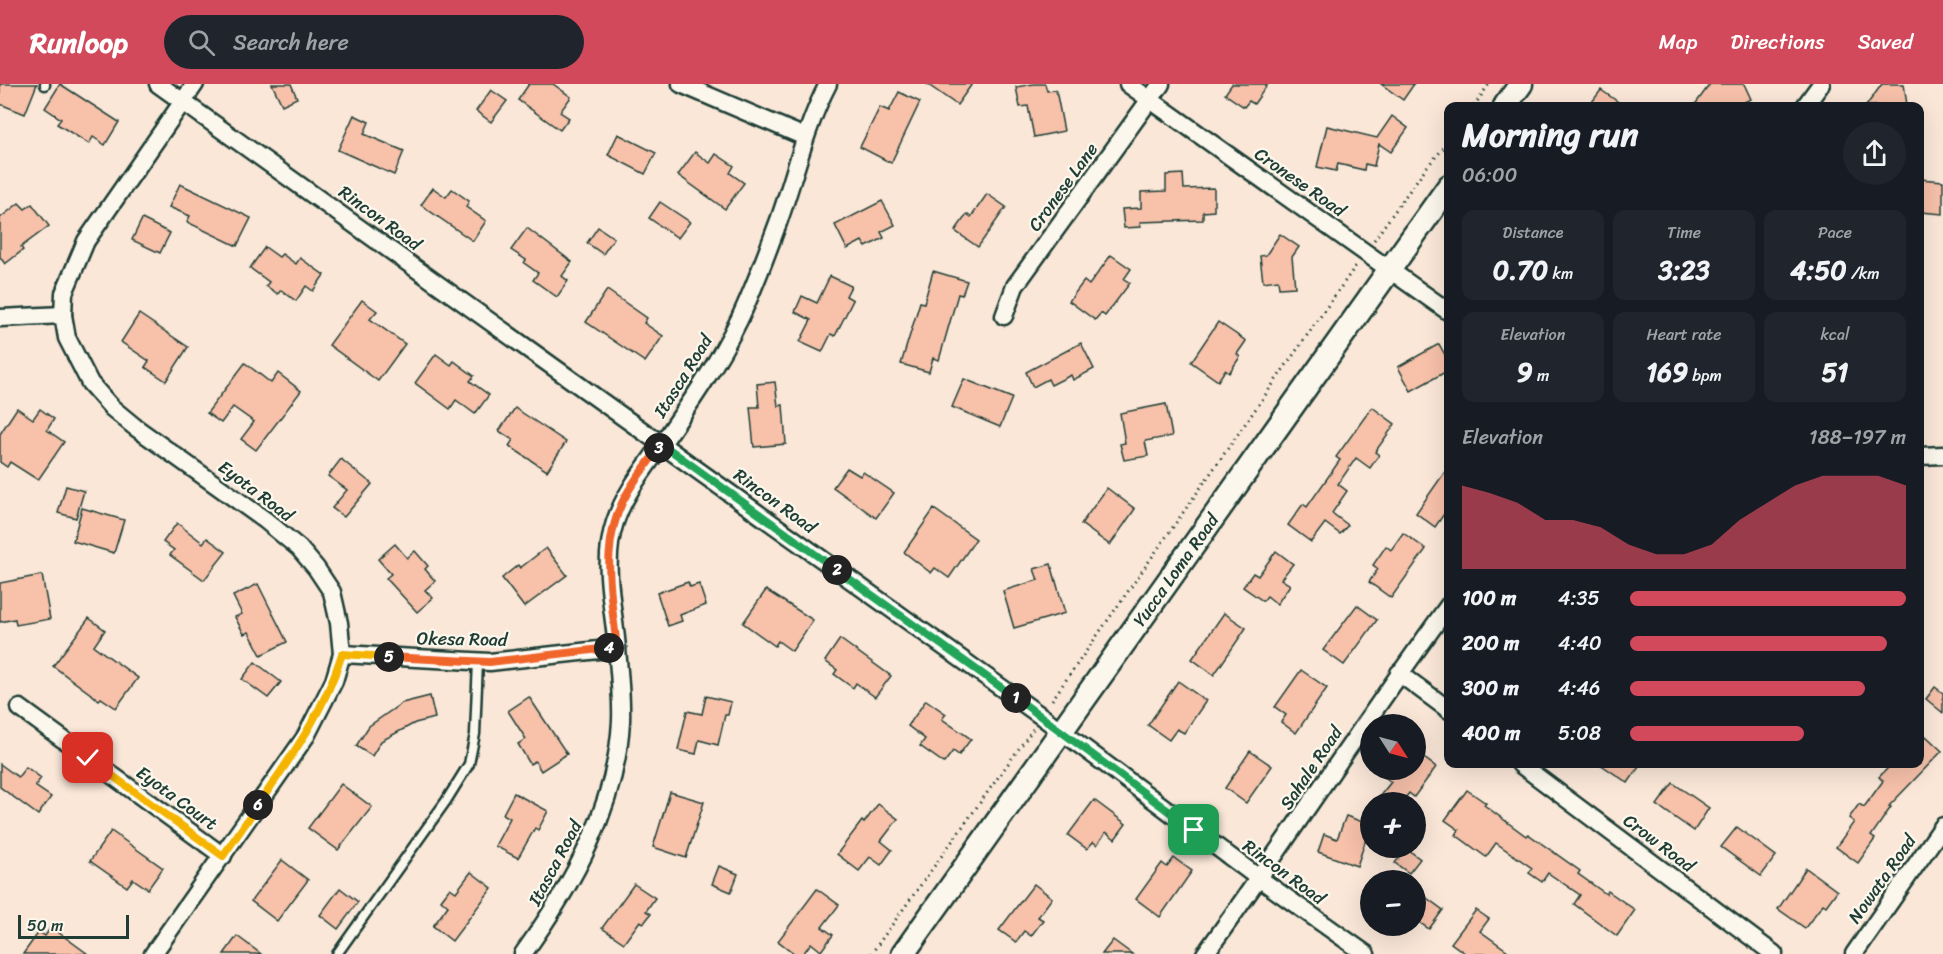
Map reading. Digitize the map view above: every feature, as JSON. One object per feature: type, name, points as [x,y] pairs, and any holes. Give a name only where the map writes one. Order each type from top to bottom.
[{"type":"main road","points":[[1508,102],[1521,84]]},
{"type":"main road","name":"Yucca Loma Road","points":[[903,954],[1444,193]]},
{"type":"street","name":"Rincon Road","points":[[158,84],[1062,731],[1260,879],[1366,954]]},
{"type":"street","name":"Eyota Road","points":[[153,954],[306,736],[326,699],[342,654],[339,623],[332,592],[299,548],[265,520],[112,408],[90,383],[67,338],[63,315],[64,293],[86,241],[195,84]]},
{"type":"street","points":[[681,84],[805,137]]},
{"type":"street","name":"Itasca Road","points":[[523,954],[543,926],[584,858],[605,808],[616,760],[621,719],[617,648],[608,572],[609,545],[615,521],[628,491],[715,365],[739,319],[778,222],[805,137],[828,84]]},
{"type":"street","name":"Cronese Road","points":[[1128,84],[1444,308]]},
{"type":"street","name":"Cronese Lane","points":[[1004,316],[1015,286],[1161,84]]},
{"type":"street","points":[[1808,102],[1821,84]]},
{"type":"street","points":[[0,318],[63,315]]},
{"type":"street","points":[[1924,456],[1943,455]]},
{"type":"street","name":"Sahale Road","points":[[1205,954],[1260,879],[1444,612]]},
{"type":"street","name":"Okesa Road","points":[[342,654],[490,662],[617,648]]},
{"type":"street","points":[[1400,673],[1444,706]]},
{"type":"street","name":"Eyota Court","points":[[20,708],[223,856]]},
{"type":"street","name":"Crow Road","points":[[1525,768],[1774,954]]},
{"type":"street","name":"Nowata Road","points":[[1854,954],[1943,826]]},
{"type":"lane","points":[[337,954],[446,801],[469,764],[475,734],[478,661]]},
{"type":"path","points":[[1477,102],[1489,84]]},
{"type":"path","points":[[1372,243],[1425,169],[1444,148]]},
{"type":"path","points":[[1052,700],[1358,263]]},
{"type":"path","points":[[871,954],[1034,728]]},
{"type":"building","points":[[0,84],[37,84],[25,114],[0,104]]},
{"type":"building","points":[[60,84],[119,122],[105,145],[93,137],[89,144],[57,124],[61,119],[45,108]]},
{"type":"building","points":[[272,84],[291,84],[297,98],[282,105]]},
{"type":"building","points":[[529,84],[553,84],[571,97],[560,112],[569,118],[560,130],[518,100]]},
{"type":"building","points":[[927,84],[972,84],[957,105]]},
{"type":"building","points":[[1045,84],[1047,91],[1056,90],[1064,131],[1034,137],[1028,106],[1020,107],[1016,87]]},
{"type":"building","points":[[1232,84],[1268,84],[1254,104],[1249,101],[1244,107],[1225,94]]},
{"type":"building","points":[[1381,84],[1414,84],[1403,100]]},
{"type":"building","points":[[1710,84],[1744,84],[1751,99],[1744,102],[1697,102]]},
{"type":"building","points":[[1882,84],[1904,84],[1907,102],[1869,102]]},
{"type":"building","points":[[491,90],[507,101],[491,122],[476,111]]},
{"type":"building","points":[[1601,90],[1618,102],[1592,102]]},
{"type":"building","points":[[899,92],[920,102],[891,163],[860,147],[880,107],[889,111]]},
{"type":"building","points":[[354,115],[369,122],[364,134],[404,151],[394,175],[338,150]]},
{"type":"building","points":[[1392,116],[1408,128],[1391,152],[1379,144],[1374,166],[1365,164],[1364,170],[1338,164],[1336,171],[1317,167],[1327,126],[1377,138]]},
{"type":"building","points":[[618,134],[656,153],[645,174],[608,155]]},
{"type":"building","points":[[695,152],[710,163],[716,154],[734,166],[730,173],[744,183],[725,209],[678,175]]},
{"type":"building","points":[[1183,174],[1184,189],[1214,188],[1214,211],[1203,212],[1203,220],[1140,222],[1141,227],[1124,228],[1122,209],[1141,208],[1141,192],[1166,191],[1166,175]]},
{"type":"building","points":[[1924,179],[1943,181],[1943,214],[1924,212]]},
{"type":"building","points":[[180,184],[251,218],[237,246],[187,222],[190,216],[169,207]]},
{"type":"building","points":[[433,188],[446,197],[452,189],[469,201],[466,207],[486,221],[473,241],[421,205]]},
{"type":"building","points":[[987,194],[1006,207],[978,247],[955,231],[967,214],[971,217]]},
{"type":"building","points":[[882,201],[895,225],[881,232],[884,238],[866,247],[862,241],[847,249],[835,225]]},
{"type":"building","points":[[660,202],[690,222],[678,238],[649,218]]},
{"type":"building","points":[[19,203],[25,209],[32,204],[49,226],[21,247],[23,250],[5,264],[0,257],[0,218]]},
{"type":"building","points":[[142,219],[170,233],[160,253],[132,240]]},
{"type":"building","points":[[598,227],[614,238],[603,254],[587,243]]},
{"type":"building","points":[[527,228],[572,262],[562,276],[568,281],[557,297],[533,280],[538,273],[524,263],[526,260],[511,250]]},
{"type":"building","points":[[1280,234],[1299,247],[1292,257],[1295,287],[1279,288],[1278,280],[1263,282],[1260,256],[1266,255]]},
{"type":"building","points":[[265,247],[279,257],[282,254],[296,264],[300,258],[324,275],[313,291],[306,286],[296,301],[281,290],[278,294],[266,286],[269,282],[250,268]]},
{"type":"building","points":[[1111,255],[1131,269],[1124,279],[1130,283],[1105,316],[1101,313],[1095,320],[1069,301],[1084,281],[1089,285]]},
{"type":"building","points":[[933,271],[967,281],[962,295],[958,294],[939,360],[933,358],[929,372],[901,364],[920,302],[924,303]]},
{"type":"building","points":[[830,276],[851,286],[846,296],[853,300],[835,336],[831,334],[822,352],[800,342],[811,320],[795,312],[802,296],[817,303]]},
{"type":"building","points":[[607,290],[647,318],[644,323],[663,336],[645,362],[586,322]]},
{"type":"building","points":[[362,300],[377,311],[370,319],[405,344],[378,381],[329,345]]},
{"type":"building","points":[[139,314],[188,347],[166,381],[145,367],[149,361],[121,342]]},
{"type":"building","points":[[1218,322],[1246,341],[1237,354],[1240,357],[1229,373],[1225,370],[1218,381],[1191,362]]},
{"type":"building","points":[[1081,343],[1094,369],[1073,380],[1071,375],[1051,385],[1048,379],[1033,387],[1026,372]]},
{"type":"building","points":[[1439,344],[1444,353],[1444,373],[1411,391],[1398,367]]},
{"type":"building","points":[[436,354],[451,365],[454,361],[474,376],[470,381],[489,395],[475,414],[456,400],[450,409],[415,383]]},
{"type":"building","points":[[245,363],[271,383],[278,373],[301,391],[256,450],[241,439],[254,422],[233,407],[221,423],[207,413]]},
{"type":"building","points":[[964,379],[1012,398],[1000,427],[952,407]]},
{"type":"building","points":[[775,382],[778,406],[783,405],[786,444],[754,447],[750,407],[759,407],[757,384]]},
{"type":"building","points":[[1166,404],[1172,436],[1145,441],[1148,456],[1124,460],[1120,444],[1125,443],[1120,413]]},
{"type":"building","points":[[1372,407],[1395,424],[1375,452],[1379,455],[1370,468],[1356,458],[1338,484],[1347,491],[1332,513],[1348,525],[1340,534],[1325,523],[1311,542],[1288,525],[1303,504],[1307,507],[1340,460],[1336,457]]},
{"type":"building","points":[[17,408],[33,419],[40,409],[54,419],[47,430],[64,442],[38,480],[10,462],[7,467],[0,462],[0,434]]},
{"type":"building","points":[[515,408],[566,442],[547,471],[509,446],[513,440],[499,431]]},
{"type":"building","points":[[341,459],[372,484],[344,517],[332,508],[347,490],[328,476]]},
{"type":"building","points":[[847,468],[860,476],[863,472],[894,493],[876,518],[833,487]]},
{"type":"building","points":[[1444,473],[1444,514],[1435,527],[1416,513]]},
{"type":"building","points":[[66,486],[84,491],[76,518],[58,513]]},
{"type":"building","points":[[1107,488],[1135,509],[1110,545],[1081,524]]},
{"type":"building","points":[[82,508],[124,520],[114,553],[73,541]]},
{"type":"building","points":[[934,509],[976,539],[949,578],[935,568],[931,573],[904,552]]},
{"type":"building","points":[[177,523],[203,543],[207,538],[226,552],[204,580],[170,555],[174,550],[163,542]]},
{"type":"building","points":[[1403,533],[1426,549],[1391,598],[1369,582],[1378,569],[1373,565],[1386,546],[1391,550]]},
{"type":"building","points":[[395,544],[407,558],[415,551],[428,566],[425,569],[435,581],[425,590],[433,598],[417,612],[386,578],[391,574],[378,559]]},
{"type":"building","points":[[546,548],[567,575],[524,607],[502,578],[518,565],[520,568]]},
{"type":"building","points":[[1276,551],[1293,564],[1281,579],[1290,585],[1277,604],[1267,596],[1263,601],[1243,587],[1253,573],[1258,576]]},
{"type":"building","points":[[1051,564],[1065,613],[1014,628],[1003,591],[1038,580],[1034,569]]},
{"type":"building","points":[[42,575],[50,619],[16,625],[15,619],[0,622],[0,583]]},
{"type":"building","points":[[688,582],[690,587],[699,584],[706,605],[680,615],[682,621],[668,626],[657,593]]},
{"type":"building","points":[[258,584],[287,642],[261,655],[249,632],[244,634],[235,617],[242,614],[233,596]]},
{"type":"building","points":[[766,590],[813,620],[792,651],[778,641],[775,646],[743,623]]},
{"type":"building","points":[[1357,605],[1377,620],[1344,665],[1323,650]]},
{"type":"building","points":[[1224,613],[1246,628],[1214,675],[1192,659]]},
{"type":"building","points":[[89,618],[105,630],[94,646],[138,678],[116,708],[101,698],[99,700],[53,666]]},
{"type":"building","points":[[840,639],[891,676],[875,697],[856,683],[853,688],[834,674],[837,670],[825,661]]},
{"type":"building","points":[[255,662],[281,682],[268,698],[242,679]]},
{"type":"building","points":[[1301,670],[1327,688],[1296,733],[1281,722],[1286,715],[1275,707]]},
{"type":"building","points":[[1178,681],[1206,701],[1184,733],[1177,729],[1169,740],[1148,725]]},
{"type":"building","points":[[1935,687],[1943,693],[1943,713],[1926,699]]},
{"type":"building","points":[[430,696],[435,718],[415,723],[381,741],[372,756],[356,746],[369,726],[402,703]]},
{"type":"building","points":[[706,696],[731,702],[728,715],[725,715],[718,745],[699,740],[696,754],[678,750],[687,711],[702,714]]},
{"type":"building","points":[[529,697],[567,754],[541,771],[535,761],[530,764],[518,744],[526,739],[508,711]]},
{"type":"building","points":[[926,700],[946,714],[942,719],[971,739],[959,755],[953,751],[944,763],[920,746],[925,739],[908,726]]},
{"type":"building","points":[[1926,736],[1942,751],[1889,806],[1891,807],[1871,836],[1875,839],[1858,863],[1836,847],[1854,822],[1849,818],[1859,804],[1864,807],[1883,781],[1879,777],[1888,768],[1924,768],[1924,738]]},
{"type":"building","points":[[1250,751],[1272,766],[1246,803],[1225,788]]},
{"type":"building","points":[[1426,760],[1436,767],[1418,792],[1383,792],[1391,782],[1388,780],[1426,780]]},
{"type":"building","points":[[0,764],[18,777],[26,767],[41,778],[35,786],[51,797],[38,815],[0,787]]},
{"type":"building","points":[[1606,768],[1638,768],[1628,783]]},
{"type":"building","points":[[1673,783],[1709,808],[1694,831],[1657,805]]},
{"type":"building","points":[[341,784],[372,807],[338,850],[308,828]]},
{"type":"building","points":[[1467,790],[1526,836],[1528,834],[1580,871],[1578,874],[1606,894],[1608,891],[1635,910],[1617,936],[1574,904],[1580,895],[1548,873],[1542,882],[1529,873],[1532,868],[1496,843],[1486,857],[1456,835],[1459,830],[1445,820]]},
{"type":"building","points":[[670,792],[704,802],[686,858],[653,847]]},
{"type":"building","points":[[514,793],[548,811],[538,830],[535,828],[518,858],[495,846],[510,818],[503,814]]},
{"type":"building","points":[[1094,800],[1126,824],[1115,839],[1106,832],[1097,845],[1093,842],[1087,849],[1068,835]]},
{"type":"building","points":[[878,804],[898,819],[881,841],[892,850],[881,865],[870,857],[859,871],[837,854]]},
{"type":"building","points":[[1346,816],[1360,821],[1360,857],[1357,866],[1318,852],[1324,834],[1337,839]]},
{"type":"building","points":[[1737,827],[1776,856],[1761,876],[1721,847]]},
{"type":"building","points":[[111,831],[163,868],[148,889],[133,879],[127,887],[90,861]]},
{"type":"building","points":[[1174,858],[1192,871],[1160,917],[1136,899],[1162,863],[1167,867]]},
{"type":"building","points":[[1399,858],[1420,859],[1411,870],[1405,870],[1395,863]]},
{"type":"building","points":[[282,860],[308,880],[277,921],[251,901]]},
{"type":"building","points":[[719,866],[738,874],[731,892],[712,884]]},
{"type":"building","points":[[1806,868],[1837,891],[1826,906],[1823,904],[1805,928],[1778,909]]},
{"type":"building","points":[[471,872],[492,888],[452,941],[433,926],[448,906],[441,900],[450,888],[456,892]]},
{"type":"building","points":[[634,884],[655,898],[646,911],[651,914],[644,923],[640,921],[624,943],[602,928]]},
{"type":"building","points":[[1034,884],[1052,898],[1038,917],[1043,920],[1031,936],[1024,931],[1016,942],[999,930]]},
{"type":"building","points":[[340,888],[358,902],[338,929],[320,915]]},
{"type":"building","points":[[817,889],[839,905],[822,927],[833,935],[821,951],[811,943],[803,954],[795,954],[778,941]]},
{"type":"building","points":[[1426,897],[1443,910],[1429,929],[1426,927]]},
{"type":"building","points":[[1476,910],[1489,919],[1480,931],[1512,954],[1466,954],[1451,943]]},
{"type":"building","points":[[51,927],[88,954],[23,954],[39,932],[45,936]]},
{"type":"building","points":[[237,936],[261,954],[224,954]]},
{"type":"building","points":[[1113,940],[1132,954],[1102,954]]},
{"type":"route","points":[[88,758],[223,856],[306,736],[334,681],[342,654],[490,662],[617,648],[608,572],[609,545],[615,521],[628,491],[662,444],[1041,716],[1194,830]]}]
